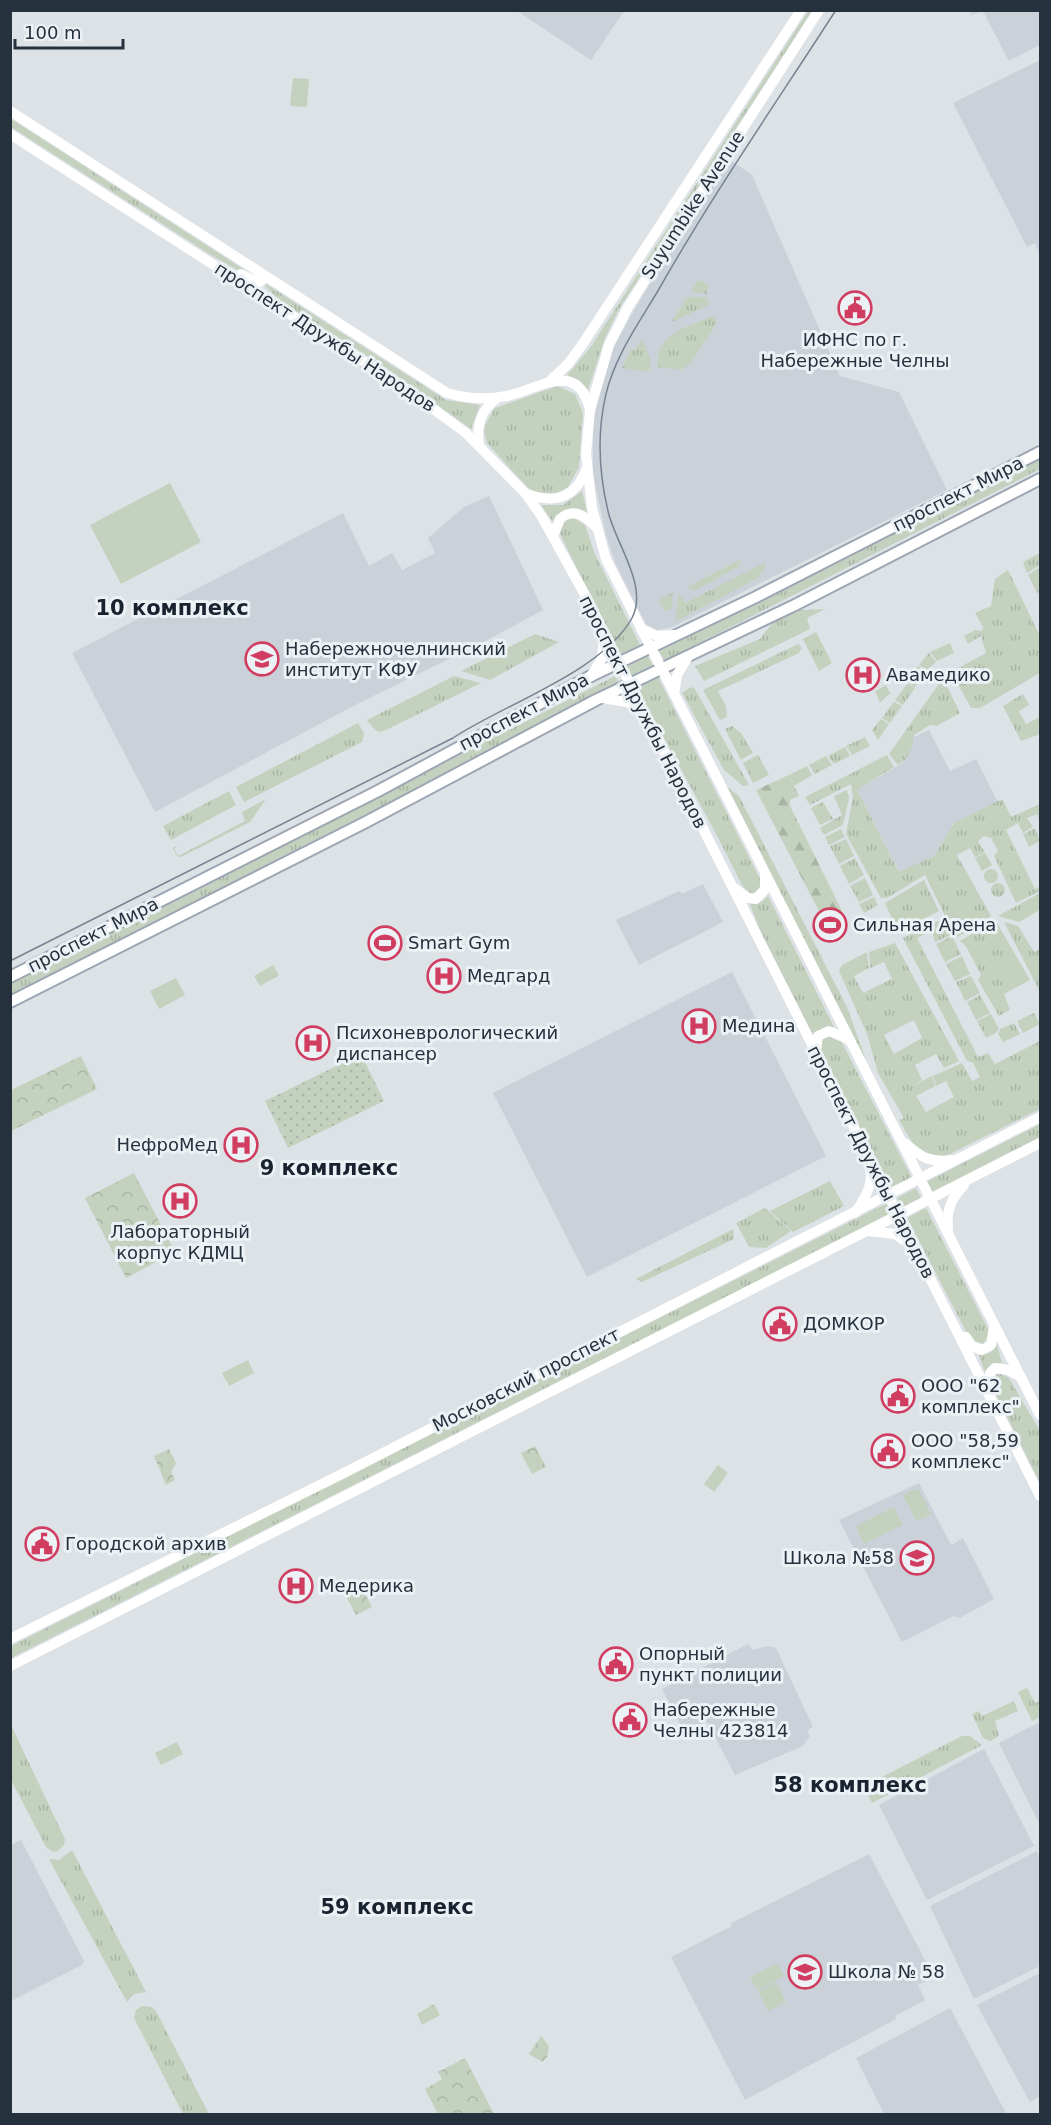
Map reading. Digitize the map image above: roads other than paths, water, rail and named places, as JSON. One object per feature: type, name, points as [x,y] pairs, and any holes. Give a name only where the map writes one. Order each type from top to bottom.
[{"type":"main road","name":"Suyumbike Avenue","points":[[552,379],[561,372],[582,345],[801,10]]},
{"type":"main road","name":"Suyumbike Avenue","points":[[590,410],[609,345],[621,318],[819,10]]},
{"type":"main road","name":"проспект Дружбы Народов","points":[[10,111],[447,393],[466,399],[497,397]]},
{"type":"main road","name":"проспект Дружбы Народов","points":[[10,134],[402,386],[479,445],[526,494],[553,537],[604,635],[1041,1496]]},
{"type":"main road","points":[[197,254],[230,267],[258,283],[262,280],[259,272]]},
{"type":"main road","points":[[479,445],[477,434],[480,417],[497,397],[527,390],[552,379],[561,379],[579,388],[590,410],[586,470],[576,488],[562,499],[541,499],[526,494]]},
{"type":"main road","name":"проспект Мира","points":[[10,977],[378,791],[591,676],[1041,452]]},
{"type":"main road","name":"проспект Дружбы Народов","points":[[586,470],[596,527],[606,560],[1041,1415]]},
{"type":"main road","name":"проспект Мира","points":[[10,1002],[366,822],[602,698],[795,605],[1041,479]]},
{"type":"main road","points":[[553,537],[560,519],[572,513],[581,514],[596,527]]},
{"type":"main road","points":[[641,629],[657,636],[677,634]]},
{"type":"main road","points":[[591,676],[602,660],[604,635]]},
{"type":"main road","points":[[674,694],[677,675],[688,657]]},
{"type":"main road","points":[[602,698],[627,702],[642,710]]},
{"type":"main road","points":[[731,887],[748,898],[756,898],[765,890],[765,874]]},
{"type":"main road","points":[[817,1055],[816,1042],[823,1032],[836,1032],[850,1040]]},
{"type":"main road","name":"Московский проспект","points":[[10,1639],[854,1214],[1041,1117]]},
{"type":"main road","points":[[900,1139],[921,1158],[933,1161],[957,1159]]},
{"type":"main road","name":"Московский проспект","points":[[10,1666],[1041,1143]]},
{"type":"main road","points":[[854,1214],[864,1199],[872,1179],[867,1155]]},
{"type":"main road","points":[[948,1233],[947,1218],[951,1200],[969,1180]]},
{"type":"main road","points":[[869,1231],[895,1234],[915,1249]]},
{"type":"main road","points":[[945,1308],[972,1346],[982,1350],[991,1345],[994,1324]]},
{"type":"main road","points":[[988,1393],[990,1373],[995,1368],[1008,1370],[1021,1377]]},
{"type":"tram line","points":[[10,961],[453,738],[576,671],[599,655],[618,637],[632,618],[636,606],[636,592],[629,564],[608,511],[603,482],[600,452],[601,423],[610,380],[628,340],[701,218],[836,10]]},
{"type":"place","name":"ИФНС по г. Набережные Челны","points":[[855,308]]},
{"type":"place","name":"Набережночелнинский институт КФУ","points":[[262,659]]},
{"type":"place","name":"Авамедико","points":[[863,675]]},
{"type":"place","name":"Сильная Арена","points":[[830,925]]},
{"type":"place","name":"Smart Gym","points":[[385,943]]},
{"type":"place","name":"Медгард","points":[[444,976]]},
{"type":"place","name":"Медина","points":[[699,1026]]},
{"type":"place","name":"Психоневрологический диспансер","points":[[313,1043]]},
{"type":"place","name":"НефроМед","points":[[241,1145]]},
{"type":"place","name":"Лабораторный корпус КДМЦ","points":[[180,1201]]},
{"type":"place","name":"ДОМКОР","points":[[780,1324]]},
{"type":"place","name":"ООО \"62 комплекс\"","points":[[898,1396]]},
{"type":"place","name":"ООО \"58,59 комплекс\"","points":[[888,1451]]},
{"type":"place","name":"Городской архив","points":[[42,1544]]},
{"type":"place","name":"Школа №58","points":[[917,1558]]},
{"type":"place","name":"Медерика","points":[[296,1586]]},
{"type":"place","name":"Опорный пункт полиции","points":[[616,1664]]},
{"type":"place","name":"Набережные Челны 423814","points":[[630,1720]]},
{"type":"place","name":"Школа № 58","points":[[805,1972]]},
{"type":"district","name":"10 комплекс","points":[[172,608]]},
{"type":"district","name":"9 комплекс","points":[[329,1168]]},
{"type":"district","name":"58 комплекс","points":[[850,1785]]},
{"type":"district","name":"59 комплекс","points":[[397,1907]]}]
